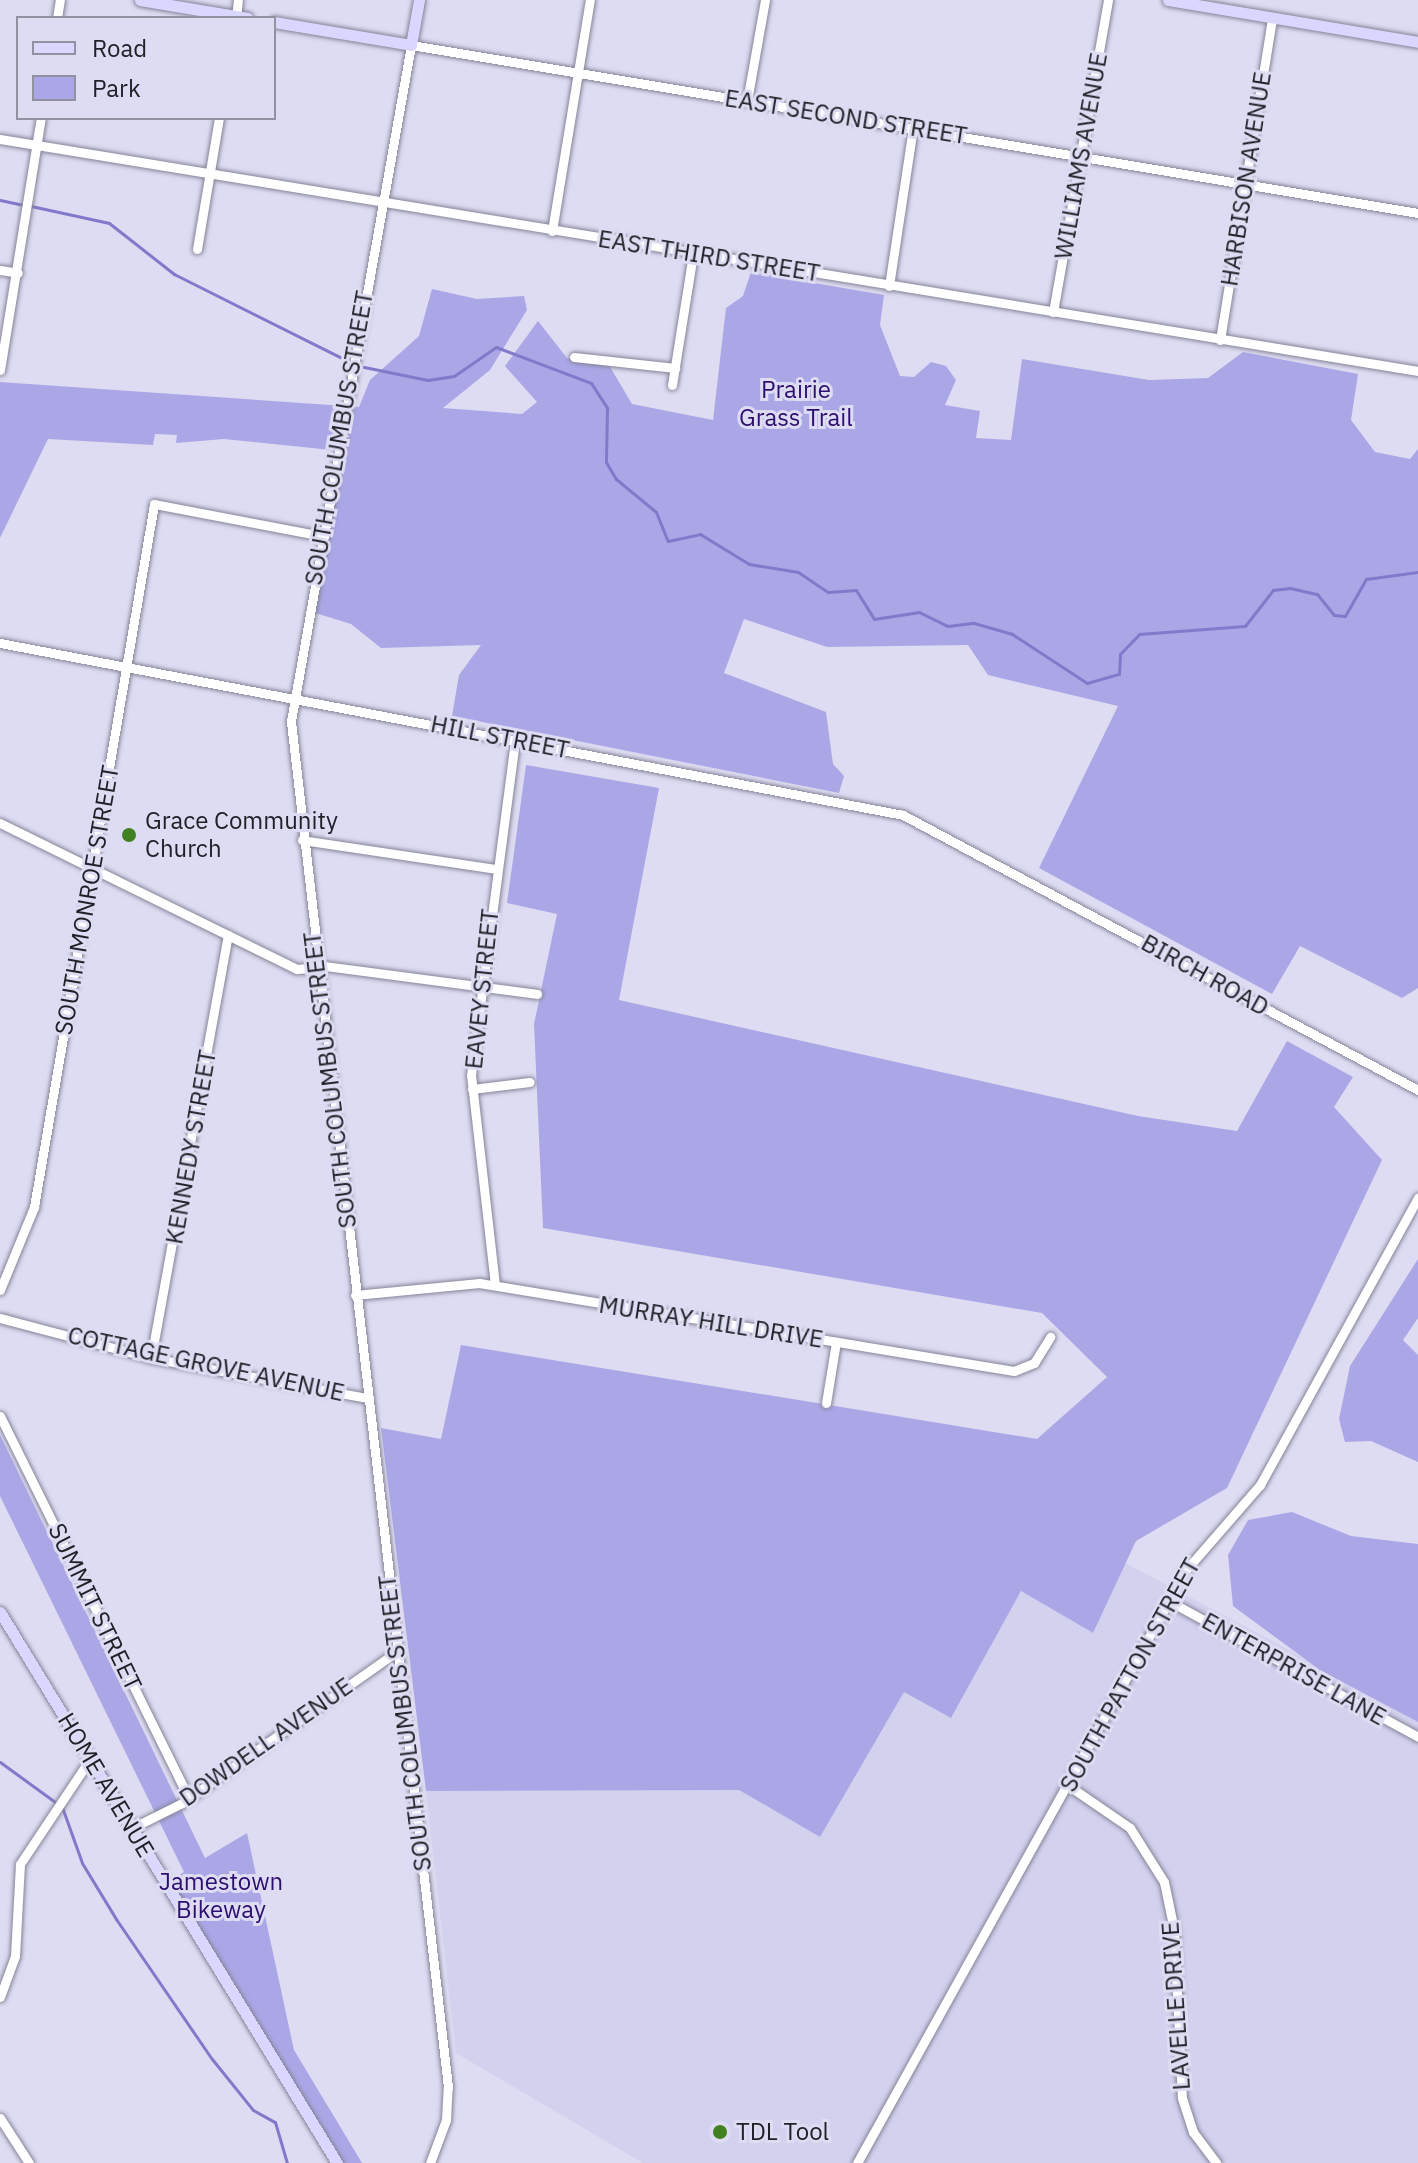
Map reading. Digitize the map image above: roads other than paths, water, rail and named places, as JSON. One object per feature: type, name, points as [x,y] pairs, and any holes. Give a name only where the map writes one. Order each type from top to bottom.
[{"type":"main road","points":[[140,0],[234,16]]},
{"type":"main road","name":"SOUTH COLUMBUS STREET","points":[[411,45],[419,0]]},
{"type":"main road","points":[[1168,0],[1418,42]]},
{"type":"main road","name":"EAST SECOND STREET","points":[[276,22],[411,45]]},
{"type":"main road","name":"HOME AVENUE","points":[[0,1612],[337,2163]]},
{"type":"street","points":[[552,231],[590,0]]},
{"type":"street","points":[[747,101],[765,0]]},
{"type":"street","name":"WILLIAMS AVENUE","points":[[1053,312],[1108,0]]},
{"type":"street","name":"HARBISON AVENUE","points":[[1220,340],[1272,18]]},
{"type":"street","name":"EAST SECOND STREET","points":[[411,45],[1418,213]]},
{"type":"street","name":"SOUTH COLUMBUS STREET","points":[[411,45],[292,698],[302,840],[448,2103],[430,2163]]},
{"type":"street","points":[[0,370],[41,120]]},
{"type":"street","points":[[197,249],[219,120]]},
{"type":"street","points":[[889,286],[913,128]]},
{"type":"street","name":"EAST THIRD STREET","points":[[0,139],[1418,371]]},
{"type":"street","points":[[672,385],[693,254]]},
{"type":"street","points":[[0,270],[18,273]]},
{"type":"street","points":[[574,357],[675,368]]},
{"type":"street","name":"SOUTH MONROE STREET","points":[[0,1290],[34,1207],[154,504],[321,536]]},
{"type":"street","name":"HILL STREET","points":[[0,643],[890,812],[992,860]]},
{"type":"street","name":"EAVEY STREET","points":[[495,1285],[472,1089],[473,1056],[515,740]]},
{"type":"street","points":[[0,823],[297,969],[317,966],[537,994]]},
{"type":"street","points":[[302,840],[496,869]]},
{"type":"street","name":"BIRCH ROAD","points":[[992,860],[1418,1090]]},
{"type":"street","name":"KENNEDY STREET","points":[[151,1358],[228,935]]},
{"type":"street","points":[[472,1089],[530,1082]]},
{"type":"street","name":"SOUTH PATTON STREET","points":[[857,2163],[1169,1601],[1199,1551],[1260,1485],[1418,1198]]},
{"type":"street","name":"MURRAY HILL DRIVE","points":[[355,1295],[495,1285],[1014,1371],[1034,1363],[1050,1337]]},
{"type":"street","name":"COTTAGE GROVE AVENUE","points":[[0,1318],[151,1358],[367,1398]]},
{"type":"street","points":[[826,1403],[836,1342]]},
{"type":"street","name":"SUMMIT STREET","points":[[0,1416],[189,1798]]},
{"type":"street","name":"ENTERPRISE LANE","points":[[1169,1601],[1418,1737]]},
{"type":"street","name":"DOWDELL AVENUE","points":[[132,1828],[189,1798],[396,1652]]},
{"type":"street","points":[[0,1997],[15,1956],[17,1875],[47,1820],[90,1759]]},
{"type":"street","name":"LAVELLE DRIVE","points":[[1069,1786],[1130,1828],[1164,1882],[1174,1930],[1182,2098],[1193,2132],[1216,2163]]},
{"type":"street","points":[[0,2118],[29,2163]]},
{"type":"waterway","points":[[0,200],[23,205]]},
{"type":"waterway","points":[[31,206],[109,223],[174,274],[342,358]]},
{"type":"waterway","points":[[364,367],[428,380],[454,376],[496,347],[591,383],[607,408],[606,462],[616,479],[656,512],[668,541],[700,534],[749,564],[798,572],[828,592],[856,590],[874,619],[919,612],[948,626],[974,623],[1012,634],[1087,683],[1119,674],[1120,654],[1139,634],[1245,626],[1273,590],[1290,588],[1317,594],[1334,615],[1345,616],[1366,579],[1418,572]]},
{"type":"waterway","points":[[0,1762],[62,1807],[82,1863],[116,1919],[212,2059],[253,2110],[275,2122],[287,2163]]},
{"type":"place","name":"Grace Community Church","points":[[129,835]]},
{"type":"place","name":"TDL Tool","points":[[720,2132]]},
{"type":"park label","name":"Prairie Grass Trail","points":[[796,404]]},
{"type":"park label","name":"Jamestown Bikeway","points":[[221,1896]]}]
